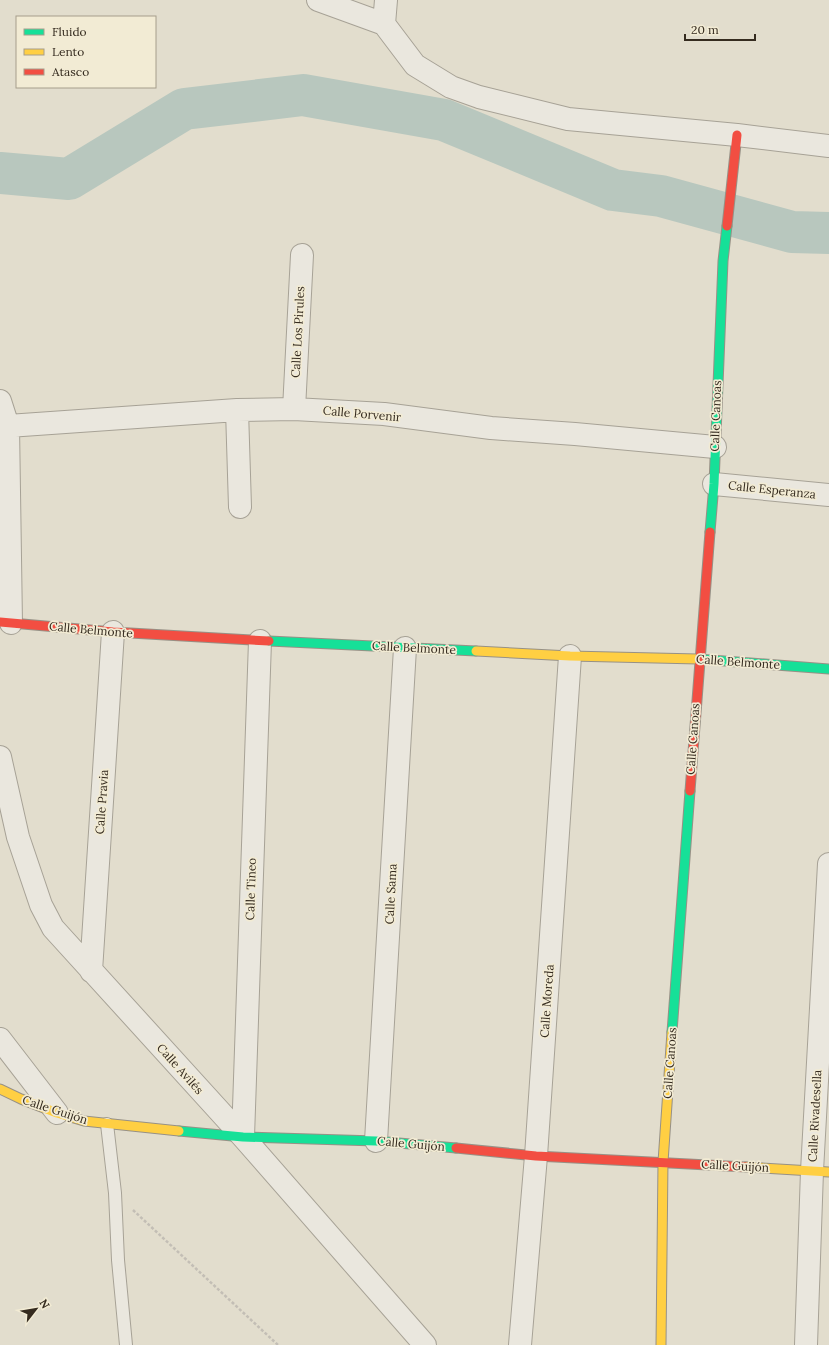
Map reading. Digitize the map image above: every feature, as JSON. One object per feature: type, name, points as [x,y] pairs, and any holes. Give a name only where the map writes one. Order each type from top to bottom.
[{"type":"street","points":[[318,0],[384,24],[415,65],[450,87],[479,98],[568,119],[737,135],[829,146]]},
{"type":"street","points":[[384,24],[386,0]]},
{"type":"street","name":"Calle Canoas","points":[[661,1345],[663,1162],[699,659],[714,484],[723,261],[737,135]]},
{"type":"street","name":"Calle Los Pirules","points":[[294,408],[302,255]]},
{"type":"street","points":[[0,401],[8,426],[6,623]]},
{"type":"street","name":"Calle Porvenir","points":[[8,426],[236,410],[294,408],[384,414],[491,428],[715,447]]},
{"type":"street","points":[[236,410],[240,508]]},
{"type":"street","name":"Calle Esperanza","points":[[714,484],[829,495]]},
{"type":"street","name":"Calle Belmonte","points":[[6,623],[113,632],[260,641],[570,656],[699,659],[829,669]]},
{"type":"street","name":"Calle Pravia","points":[[91,971],[113,632]]},
{"type":"street","name":"Calle Tineo","points":[[242,1137],[260,641]]},
{"type":"street","name":"Calle Sama","points":[[376,1141],[406,648]]},
{"type":"street","name":"Calle Moreda","points":[[520,1345],[536,1156],[570,656]]},
{"type":"street","name":"Calle Avilés","points":[[0,757],[18,837],[41,905],[53,928],[242,1137],[425,1345]]},
{"type":"street","name":"Calle Rivadesella","points":[[806,1345],[821,1171],[829,864]]},
{"type":"street","points":[[0,1039],[57,1113]]},
{"type":"street","name":"Calle Guijón","points":[[0,1089],[57,1113],[84,1121],[107,1124],[242,1137],[376,1141],[536,1156],[821,1171]]},
{"type":"lane","points":[[107,1124],[115,1193],[118,1260],[126,1345]]},
{"type":"path","points":[[115,1193],[278,1345]]},
{"type":"waterway","points":[[0,173],[69,179],[184,109],[303,95],[444,120],[613,190],[661,196],[792,232],[829,233]]},
{"type":"traffic: fast","points":[[710,532],[714,484],[723,261],[727,226]]},
{"type":"traffic: fast","points":[[269,641],[476,651]]},
{"type":"traffic: fast","points":[[698,659],[829,669]]},
{"type":"traffic: fast","points":[[672,1032],[690,791]]},
{"type":"traffic: fast","points":[[179,1131],[243,1137],[376,1141],[456,1148]]},
{"type":"traffic: slow","points":[[476,651],[570,656],[698,659]]},
{"type":"traffic: slow","points":[[661,1345],[663,1162],[672,1032]]},
{"type":"traffic: slow","points":[[0,1089],[57,1113],[84,1121],[179,1131]]},
{"type":"traffic: slow","points":[[746,1167],[829,1172]]},
{"type":"traffic: jam","points":[[727,226],[737,135]]},
{"type":"traffic: jam","points":[[690,791],[710,532]]},
{"type":"traffic: jam","points":[[0,622],[113,632],[269,641]]},
{"type":"traffic: jam","points":[[456,1148],[536,1156],[746,1167]]}]
